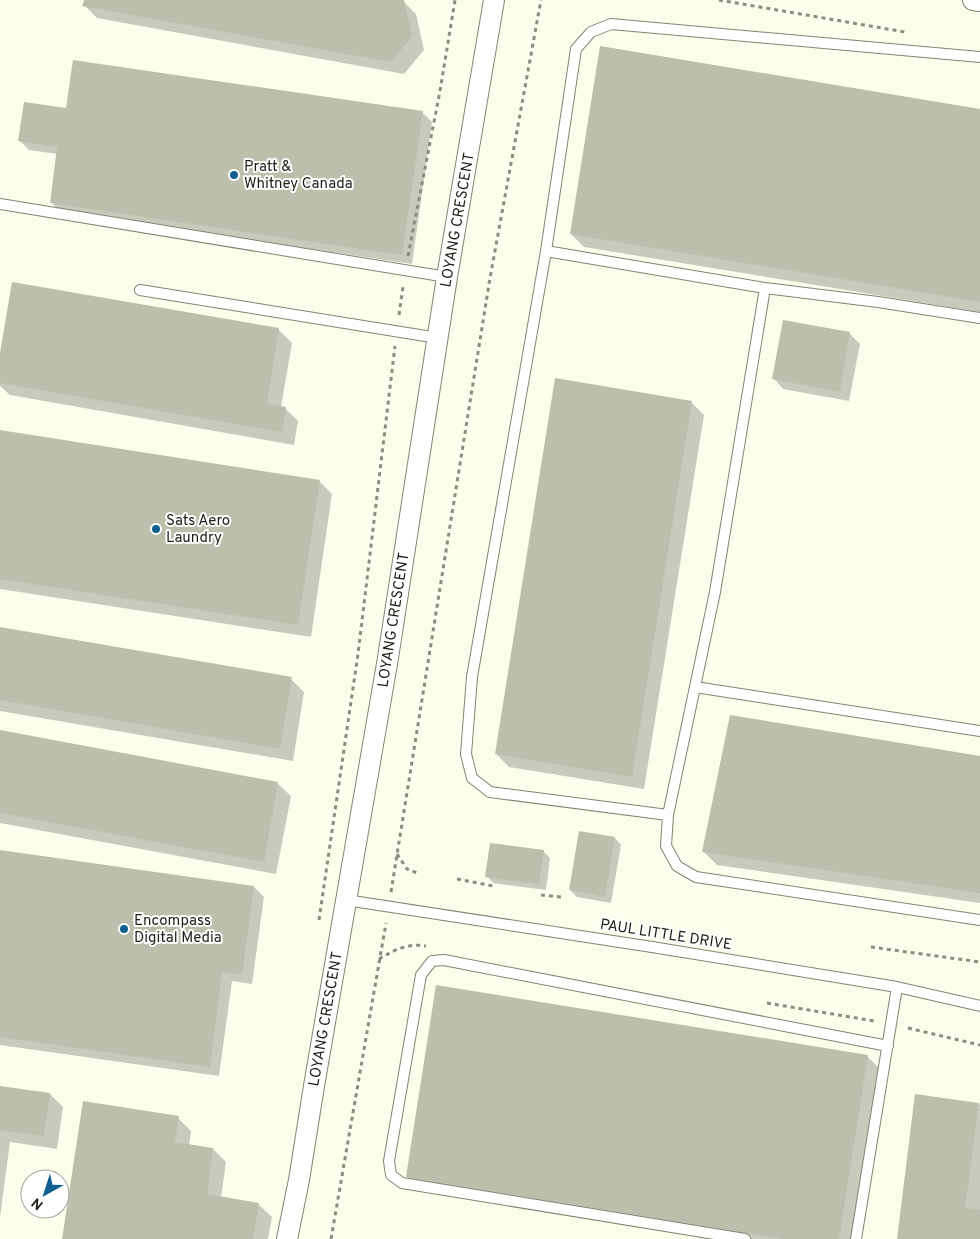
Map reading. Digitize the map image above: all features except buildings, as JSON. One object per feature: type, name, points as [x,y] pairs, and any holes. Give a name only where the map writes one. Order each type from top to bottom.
[{"type":"street","name":"LOYANG CRESCENT","points":[[287,1239],[299,1180],[388,658],[447,277],[494,0]]},
{"type":"street","points":[[973,0],[980,1]]},
{"type":"lane","points":[[668,815],[490,792],[472,778],[466,754],[472,677],[546,251],[576,49],[590,32],[611,24],[980,57]]},
{"type":"lane","points":[[0,204],[447,277]]},
{"type":"lane","points":[[546,251],[765,288],[878,302],[980,318]]},
{"type":"lane","points":[[765,288],[715,592],[668,815],[666,846],[677,866],[696,877],[980,920]]},
{"type":"lane","points":[[140,290],[438,338]]},
{"type":"lane","points":[[694,687],[980,731]]},
{"type":"lane","name":"PAUL LITTLE DRIVE","points":[[346,900],[898,987],[980,1006]]},
{"type":"lane","points":[[745,1239],[402,1183],[391,1175],[389,1161],[392,1142],[421,975],[426,968],[432,961],[444,960],[888,1046]]},
{"type":"lane","points":[[856,1239],[898,987]]},
{"type":"path","points":[[318,927],[358,654],[405,269],[440,91],[455,0]]},
{"type":"path","points":[[331,1239],[397,854],[490,278],[541,0]]},
{"type":"path","points":[[719,0],[912,33]]},
{"type":"path","points":[[397,854],[407,870],[417,873]]},
{"type":"path","points":[[457,879],[492,886]]},
{"type":"path","points":[[541,895],[562,897]]},
{"type":"path","points":[[871,947],[980,962]]},
{"type":"place","name":"Pratt & Whitney Canada","points":[[234,175]]},
{"type":"place","name":"Sats Aero Laundry","points":[[156,529]]},
{"type":"place","name":"Encompass Digital Media","points":[[124,929]]}]
